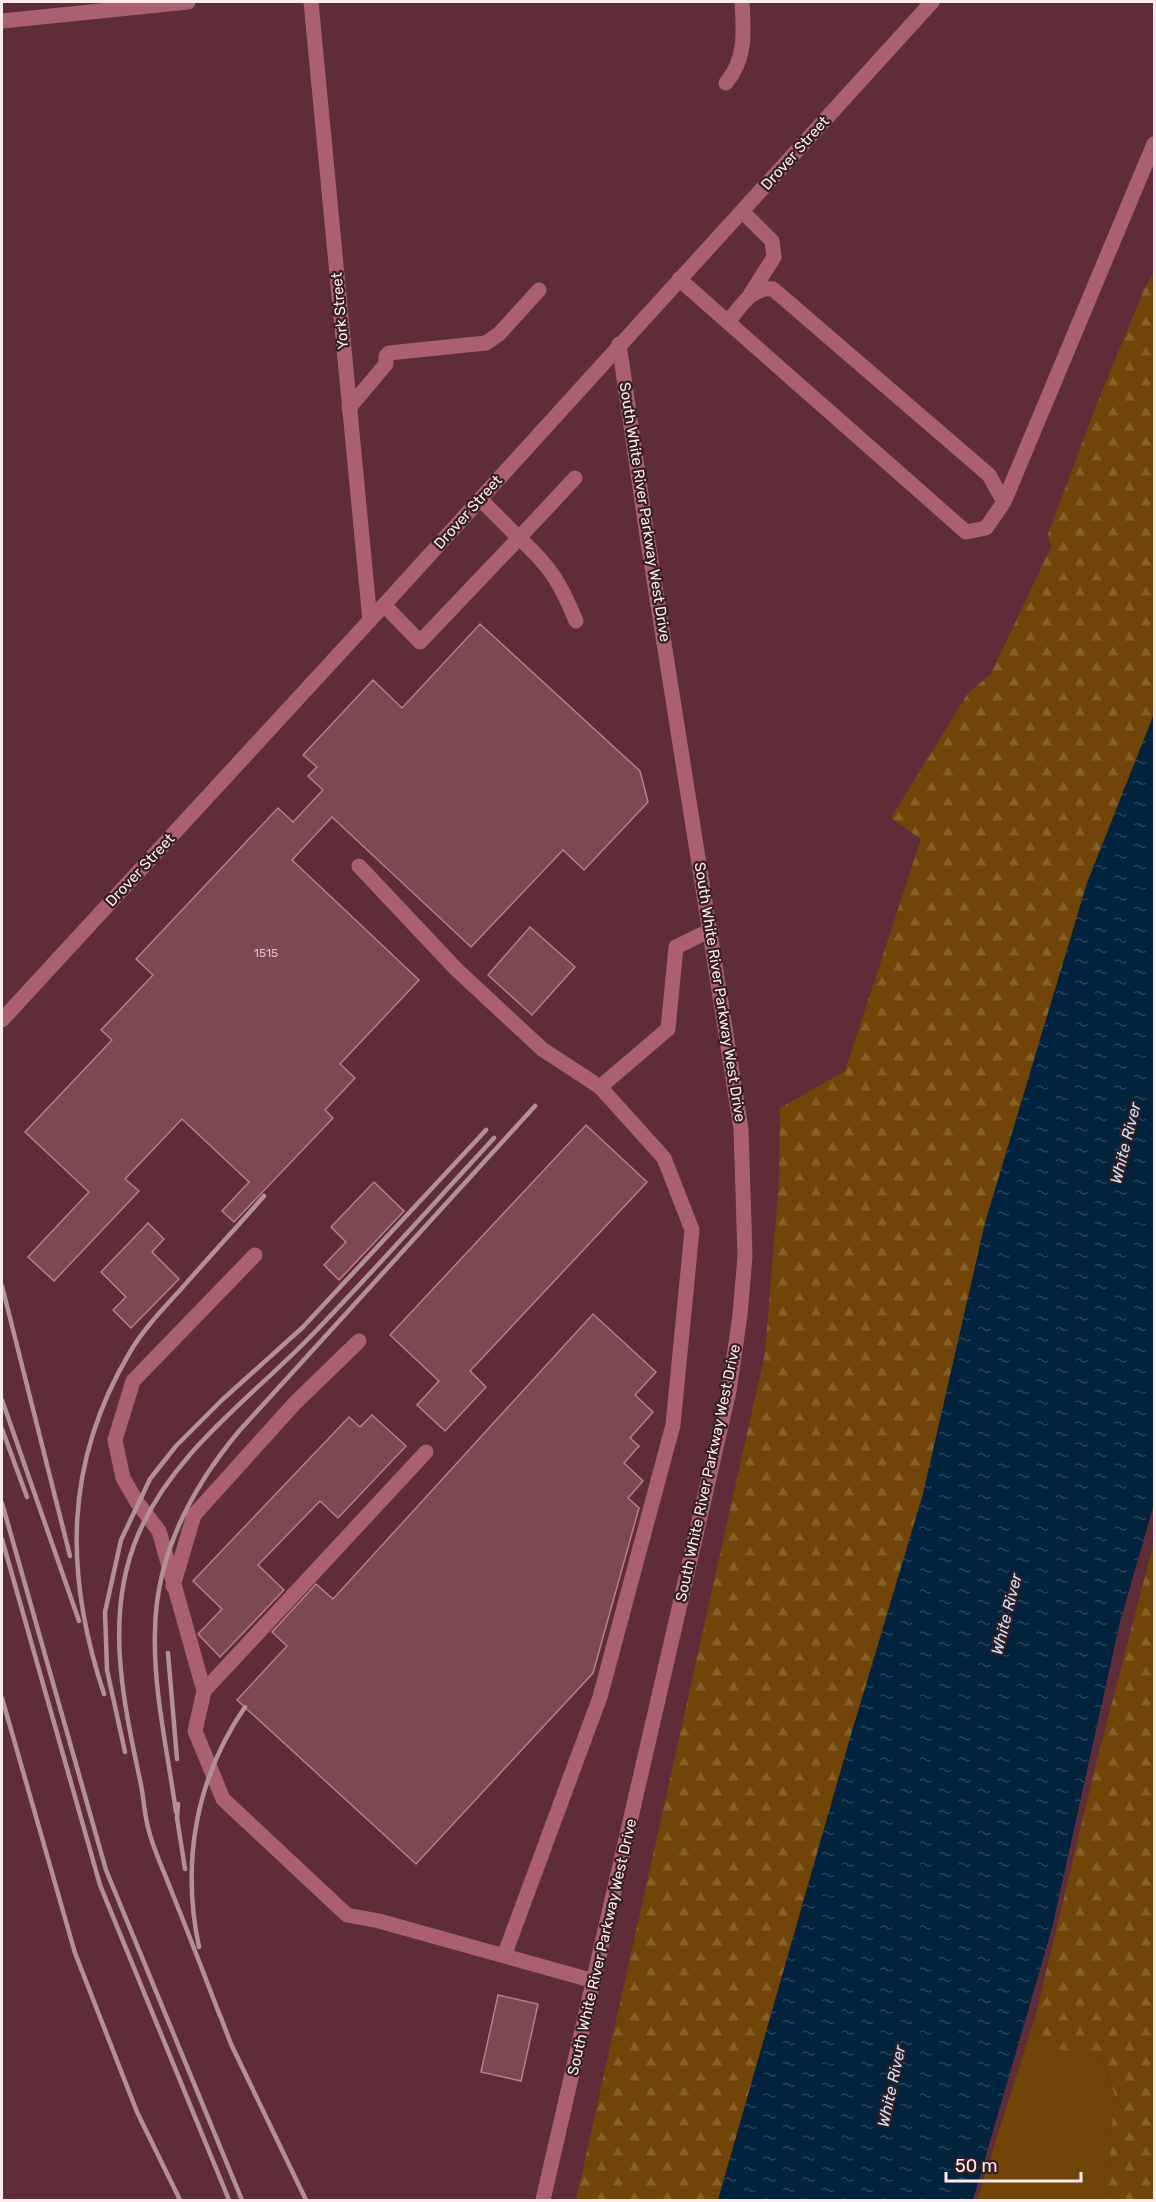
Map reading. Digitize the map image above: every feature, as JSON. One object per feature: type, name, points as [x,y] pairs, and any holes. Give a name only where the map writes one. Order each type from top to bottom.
[{"type":"street","points":[[2,21],[188,2]]},
{"type":"street","name":"York Street","points":[[311,2],[370,621]]},
{"type":"street","points":[[726,83],[741,59],[742,2]]},
{"type":"street","name":"Drover Street","points":[[2,1020],[384,606],[619,344],[742,211],[924,4]]},
{"type":"street","points":[[679,279],[966,532],[986,528],[1004,502],[1155,144]]},
{"type":"street","points":[[728,322],[750,295],[774,257],[772,241],[742,211]]},
{"type":"street","points":[[750,295],[762,288],[773,290],[989,475],[1004,502]]},
{"type":"street","points":[[349,408],[386,364],[386,356],[389,353],[486,343],[499,334],[539,290]]},
{"type":"street","name":"South White River Parkway West Drive","points":[[543,2200],[729,1391],[740,1315],[745,1214],[743,1146],[619,344]]},
{"type":"street","points":[[384,606],[420,642],[575,478]]},
{"type":"street","points":[[480,499],[545,562],[562,587],[576,621]]},
{"type":"street","points":[[359,866],[456,969],[533,1041],[600,1086],[664,1158],[692,1230],[673,1425],[600,1697],[504,1956]]},
{"type":"street","points":[[600,1086],[668,1029],[676,946],[711,930]]},
{"type":"street","points":[[255,1256],[133,1381],[115,1440],[123,1478],[136,1502],[159,1530],[204,1691],[195,1731],[223,1799],[347,1915],[379,1921],[594,1981]]},
{"type":"street","points":[[173,1586],[194,1515],[295,1403],[359,1341]]},
{"type":"street","points":[[204,1691],[426,1452]]},
{"type":"green space","points":[[1154,272],[1154,714],[1087,883],[985,1223],[923,1494],[848,1745],[718,2200],[576,2200],[765,1353],[779,1179],[780,1108],[845,1071],[921,839],[891,818],[968,693],[991,674],[1051,547],[1048,534],[1098,401],[1143,292]]},
{"type":"green space","points":[[1154,1542],[1154,2200],[1107,2200],[1114,2094],[1103,2061],[1040,2045],[1036,2014],[1096,1764]]},
{"type":"green space","points":[[1036,2014],[1040,2045],[1102,2060],[1114,2094],[1107,2200],[977,2200]]},
{"type":"water","name":"White River","points":[[1154,714],[1154,1504],[1120,1622],[1052,1928],[973,2200],[718,2200],[848,1745],[923,1494],[985,1223],[1087,883]]},
{"type":"building","points":[[480,624],[640,771],[648,802],[584,870],[563,850],[471,947],[332,817],[292,860],[419,980],[340,1064],[355,1078],[325,1110],[333,1118],[234,1222],[222,1211],[249,1182],[182,1119],[125,1179],[139,1191],[54,1281],[28,1257],[89,1192],[25,1132],[112,1040],[101,1030],[153,975],[136,959],[278,808],[293,822],[323,790],[308,776],[317,767],[303,755],[373,680],[402,708]]},
{"type":"building","points":[[530,927],[575,967],[532,1015],[488,975]]},
{"type":"building","points":[[586,1125],[647,1182],[470,1371],[486,1387],[445,1431],[417,1405],[439,1381],[390,1335]]},
{"type":"building","points":[[374,1182],[404,1211],[339,1280],[324,1265],[346,1242],[331,1227]]},
{"type":"building","points":[[148,1223],[164,1239],[152,1252],[179,1279],[131,1328],[113,1310],[126,1297],[101,1272]]},
{"type":"building","points":[[593,1314],[656,1372],[635,1395],[653,1412],[630,1438],[639,1446],[624,1463],[643,1481],[628,1498],[639,1508],[593,1673],[416,1864],[237,1700],[287,1646],[272,1632],[316,1584],[333,1599]]},
{"type":"building","points":[[372,1415],[406,1446],[338,1518],[320,1501],[258,1565],[284,1590],[220,1657],[198,1634],[222,1609],[193,1581],[349,1417],[360,1427]]},
{"type":"building","points":[[498,1995],[538,2004],[521,2081],[481,2072]]},
{"type":"railway","points":[[176,1812],[156,1676],[155,1631],[162,1575],[180,1523],[192,1498],[240,1430],[535,1106]]},
{"type":"railway","points":[[125,1752],[107,1670],[105,1612],[121,1540],[150,1479],[176,1446],[222,1400],[303,1327],[486,1130]]},
{"type":"railway","points":[[220,2016],[156,1853],[146,1819],[123,1688],[120,1657],[119,1626],[128,1565],[138,1535],[153,1505],[192,1452],[311,1336],[494,1138]]},
{"type":"railway","points":[[104,1694],[91,1649],[82,1605],[77,1562],[77,1519],[82,1477],[92,1435],[108,1394],[130,1352],[142,1335],[264,1196]]},
{"type":"railway","points":[[2,1286],[70,1556]]},
{"type":"railway","points":[[2,1400],[79,1621]]},
{"type":"railway","points":[[2,1429],[27,1497]]},
{"type":"railway","points":[[2,1503],[106,1870],[242,2200]]},
{"type":"railway","points":[[2,1539],[100,1885],[229,2200]]},
{"type":"railway","points":[[168,1653],[177,1759]]},
{"type":"railway","points":[[2,1698],[75,1953],[137,2112],[180,2200]]},
{"type":"railway","points":[[199,1947],[192,1884],[197,1822],[204,1792],[215,1762],[228,1734],[245,1707]]},
{"type":"railway","points":[[178,1804],[177,1818],[185,1869]]},
{"type":"railway","points":[[218,2010],[231,2044],[306,2200]]}]
